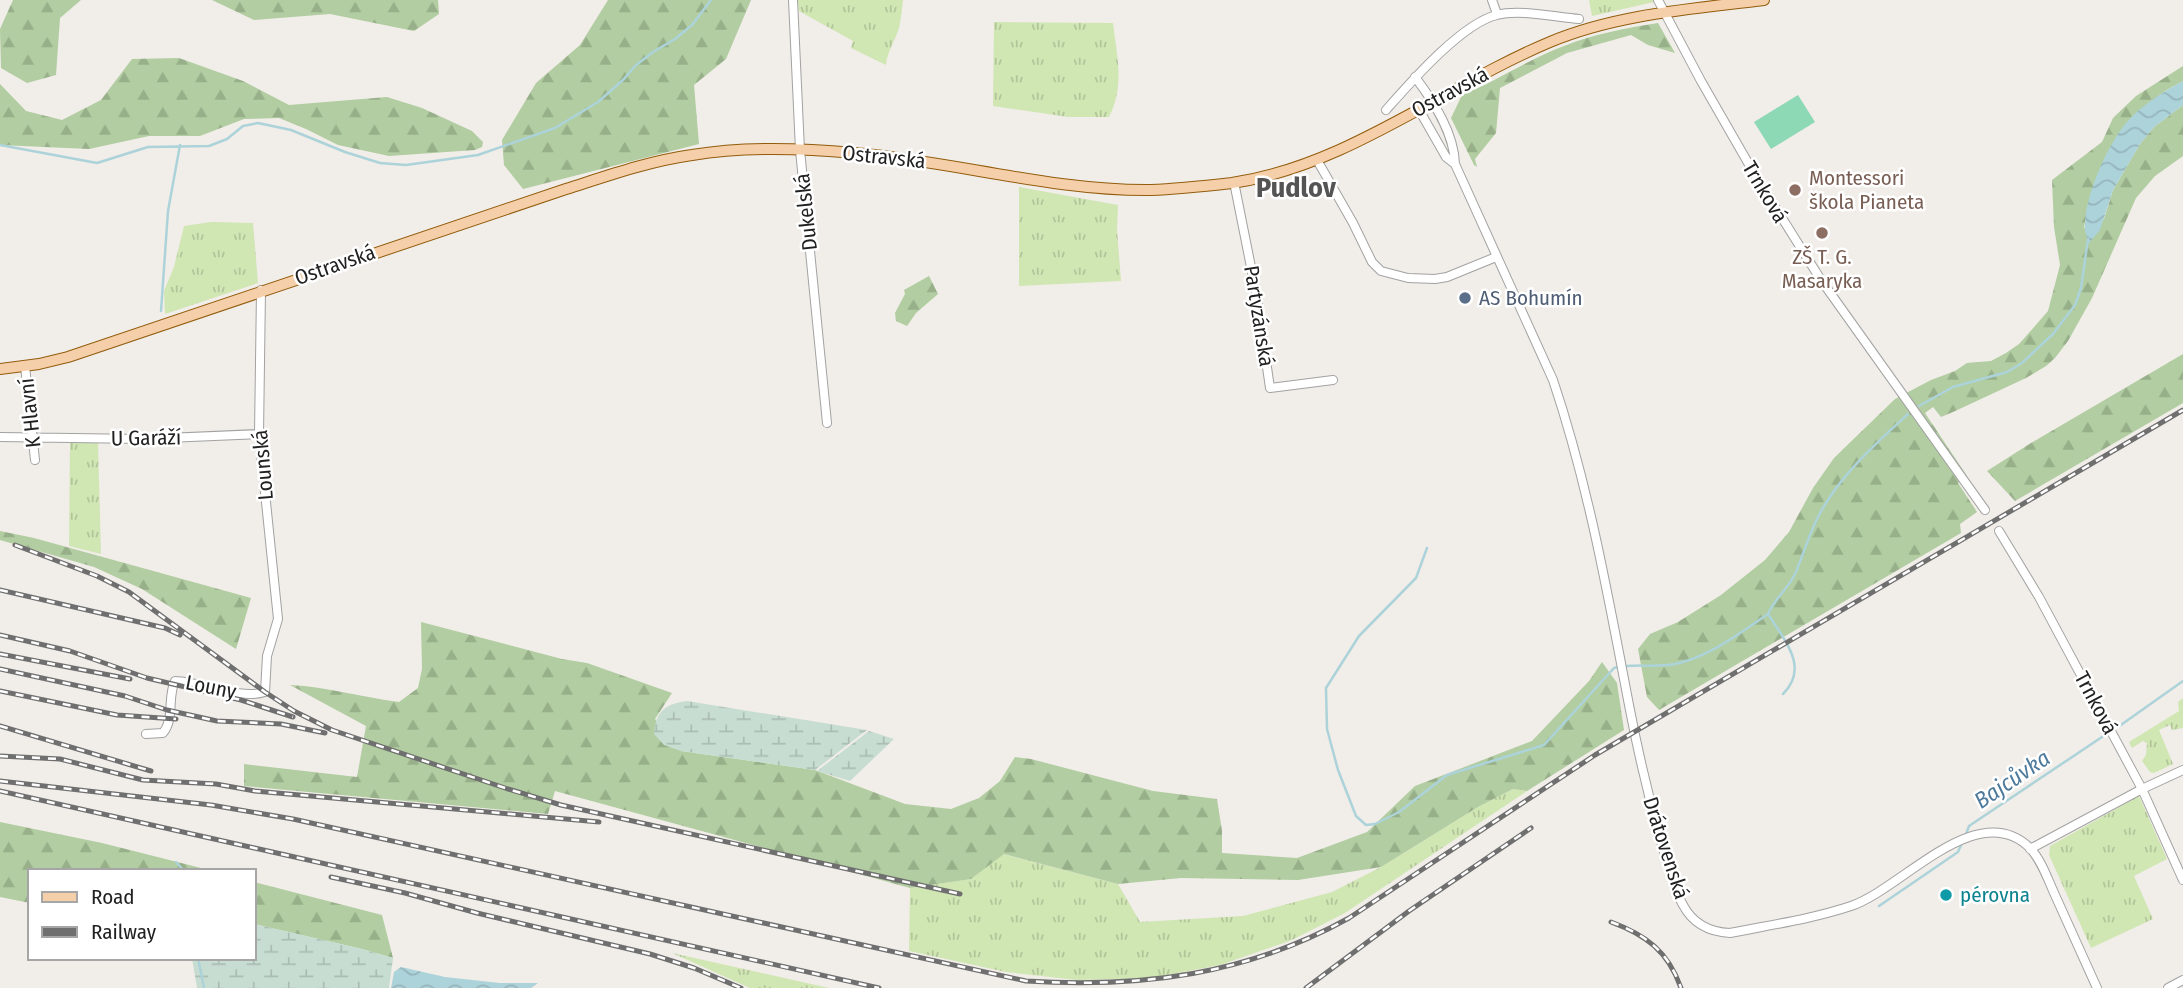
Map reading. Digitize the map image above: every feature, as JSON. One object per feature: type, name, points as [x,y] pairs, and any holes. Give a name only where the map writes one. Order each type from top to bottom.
[{"type":"main road","name":"Ostravská","points":[[0,369],[76,354],[261,290],[640,166],[700,154],[800,150],[879,155],[1097,187],[1149,190],[1234,182],[1317,160],[1527,53],[1574,32],[1663,13],[1764,0]]},
{"type":"street","name":"Dukelská","points":[[793,0],[800,150],[827,423]]},
{"type":"street","points":[[1492,0],[1497,15]]},
{"type":"street","name":"Trnková","points":[[1658,0],[1755,175],[1816,273],[1985,510]]},
{"type":"street","name":"Ostravská","points":[[1386,110],[1415,77],[1466,31],[1497,15],[1521,14],[1579,19]]},
{"type":"street","name":"Drátovenská","points":[[1415,77],[1433,100],[1454,150],[1455,164],[1553,380],[1589,504],[1641,765],[1682,905],[1701,926],[1730,933],[1851,906],[1871,897],[1970,835],[1998,832],[2014,837],[2030,849]]},
{"type":"street","name":"Drátovenská","points":[[1418,108],[1446,157],[1455,164]]},
{"type":"street","points":[[1317,160],[1353,223],[1371,262],[1381,271],[1408,278],[1434,279],[1447,277],[1496,257]]},
{"type":"street","name":"Partyzánská","points":[[1234,182],[1256,292],[1270,388],[1333,380]]},
{"type":"street","name":"Lounská","points":[[261,290],[259,434],[278,619],[273,639]]},
{"type":"street","name":"K Hlavní","points":[[25,366],[34,460]]},
{"type":"street","name":"U Garáží","points":[[0,437],[143,439],[259,434]]},
{"type":"street","name":"Trnková","points":[[1999,531],[2039,597],[2142,789],[2183,880]]},
{"type":"street","name":"Louny","points":[[146,734],[163,733],[168,726],[172,685],[175,681],[188,681],[253,696],[265,692],[267,656],[273,639]]},
{"type":"street","points":[[2097,988],[2039,860],[2030,849],[2183,770]]},
{"type":"street","points":[[2168,988],[2183,981]]},
{"type":"green space","points":[[13,0],[81,0],[60,18],[56,75],[27,83],[1,68],[0,29]]},
{"type":"green space","points":[[212,0],[438,0],[439,14],[414,31],[330,14],[254,20]]},
{"type":"green space","points":[[608,0],[751,0],[726,59],[694,85],[699,144],[523,189],[504,165],[502,140],[536,83],[580,45]]},
{"type":"green space","points":[[798,0],[903,0],[899,28],[886,65],[851,48],[853,41],[799,11]]},
{"type":"green space","points":[[1589,0],[1663,0],[1592,16]]},
{"type":"green space","points":[[994,22],[1113,23],[1118,82],[1109,117],[1068,117],[993,106]]},
{"type":"green space","points":[[1658,23],[1675,53],[1648,45],[1631,35],[1567,53],[1500,88],[1496,133],[1475,159],[1477,167],[1474,165],[1451,118],[1462,95],[1538,57],[1575,42]]},
{"type":"green space","points":[[179,58],[243,81],[289,105],[387,97],[422,108],[472,131],[483,142],[482,147],[475,150],[389,156],[338,145],[279,118],[244,119],[200,136],[149,136],[89,149],[0,145],[0,84],[26,111],[62,120],[101,100],[132,59]]},
{"type":"green space","points":[[2183,66],[2183,81],[2143,107],[2115,141],[2104,161],[2084,228],[2104,219],[2113,190],[2140,144],[2154,127],[2183,105],[2183,156],[2155,176],[2136,198],[2092,298],[2068,341],[2046,366],[2026,378],[1941,417],[1933,407],[1925,413],[1967,476],[1958,483],[1977,512],[1960,524],[1961,533],[1659,710],[1647,697],[1638,649],[1650,634],[1678,622],[1721,595],[1765,560],[1789,532],[1813,488],[1834,458],[1895,399],[1967,363],[1991,361],[2019,344],[2048,311],[2060,265],[2054,227],[2052,180],[2102,142],[2113,118],[2136,96]]},
{"type":"green space","points":[[1798,95],[1815,122],[1771,149],[1754,122]]},
{"type":"green space","points":[[1019,187],[1118,205],[1121,281],[1019,286]]},
{"type":"green space","points":[[211,222],[253,223],[258,283],[165,314],[164,291],[174,267],[184,226]]},
{"type":"green space","points":[[929,276],[938,294],[916,313],[907,326],[896,321],[895,313],[905,294],[904,290]]},
{"type":"green space","points":[[2183,354],[2183,403],[2015,501],[1987,471],[2031,443]]},
{"type":"green space","points":[[98,442],[101,554],[69,546],[70,443]]},
{"type":"green space","points":[[0,531],[251,598],[236,649],[142,589],[94,567],[0,540]]},
{"type":"green space","points":[[421,622],[562,659],[587,663],[672,693],[655,719],[681,751],[815,770],[905,804],[951,809],[979,798],[1000,781],[1015,757],[1031,759],[1153,791],[1217,799],[1222,853],[1297,858],[1367,832],[1415,786],[1532,741],[1589,681],[1602,662],[1617,683],[1624,730],[1527,791],[1513,789],[1478,807],[1381,867],[1298,880],[1181,878],[1118,884],[1004,854],[971,879],[910,888],[555,791],[548,814],[244,786],[244,764],[357,777],[366,726],[290,685],[399,702],[418,688],[422,669]]},
{"type":"green space","points":[[2183,698],[2183,728],[2172,730],[2170,725],[2159,730],[2173,764],[2154,773],[2150,772],[2142,761],[2146,755],[2147,743],[2143,741],[2132,748],[2129,742],[2179,711],[2178,702]]},
{"type":"green space","points":[[687,701],[867,730],[815,770],[681,751],[664,745],[654,734],[657,720],[663,710],[673,704]]},
{"type":"green space","points":[[869,731],[894,739],[850,781],[817,771]]},
{"type":"green space","points":[[1513,789],[1527,791],[1345,913],[1292,940],[1220,965],[1152,978],[1077,980],[1006,972],[909,951],[910,888],[971,879],[1003,854],[1118,884],[1140,922],[1243,916],[1332,892],[1381,867],[1478,807]]},
{"type":"green space","points":[[2139,796],[2167,859],[2134,876],[2153,919],[2091,948],[2049,855],[2050,846]]},
{"type":"green space","points":[[0,822],[102,843],[205,869],[28,869],[28,903],[0,897]]},
{"type":"green space","points":[[256,883],[382,915],[393,958],[256,924]]},
{"type":"green space","points":[[256,924],[393,958],[389,988],[197,988],[192,960],[256,960]]},
{"type":"green space","points":[[672,953],[829,988],[750,988]]},
{"type":"water","points":[[2183,81],[2183,105],[2154,127],[2140,144],[2113,190],[2100,230],[2089,243],[2085,228],[2088,202],[2111,145],[2138,111]]},
{"type":"water","points":[[401,967],[445,977],[500,983],[538,983],[531,988],[391,988],[394,972]]},
{"type":"waterway","points":[[0,145],[97,163],[148,147],[209,146],[227,139],[243,126],[258,123],[291,130],[380,163],[406,165],[478,155],[555,128],[598,102],[635,66],[692,25],[711,0]]},
{"type":"waterway","points":[[161,311],[168,211],[180,145]]},
{"type":"waterway","points":[[1919,406],[1953,387],[2007,372],[2022,363],[2053,334],[2075,305],[2081,288],[2088,239]]},
{"type":"waterway","points":[[1783,694],[1791,684],[1794,664],[1787,644],[1768,614],[1795,574],[1825,504],[1858,462],[1908,414]]},
{"type":"waterway","points":[[1427,548],[1416,578],[1359,636],[1326,688],[1327,729],[1338,770],[1356,816],[1366,825],[1375,824],[1399,812],[1447,775],[1544,745],[1614,668],[1688,661],[1724,644],[1768,614]]},
{"type":"waterway","name":"Bajcůvka","points":[[2118,727],[2183,681]]},
{"type":"waterway","name":"Bajcůvka","points":[[1965,837],[1969,826],[2105,735]]},
{"type":"waterway","name":"Bajcůvka","points":[[1879,906],[1958,852],[1962,843]]},
{"type":"waterway","points":[[176,862],[182,869]]},
{"type":"waterway","points":[[198,960],[204,988]]},
{"type":"railway","points":[[0,781],[211,805],[293,819],[1026,981],[1111,982],[1193,973],[1272,953],[1349,918],[1595,755],[2183,410]]},
{"type":"railway","points":[[15,545],[97,576],[129,592],[265,692],[294,711],[332,730],[561,805],[960,894]]},
{"type":"railway","points":[[0,590],[165,628],[180,635]]},
{"type":"railway","points":[[0,635],[70,651],[147,678],[241,700],[293,717]]},
{"type":"railway","points":[[0,654],[130,679]]},
{"type":"railway","points":[[0,669],[125,696],[167,710],[217,721],[281,724],[325,733]]},
{"type":"railway","points":[[0,691],[117,715],[176,719]]},
{"type":"railway","points":[[0,726],[151,771]]},
{"type":"railway","points":[[0,756],[60,759],[143,780],[216,784],[255,791],[599,822]]},
{"type":"railway","points":[[0,791],[879,988]]},
{"type":"railway","points":[[1306,988],[1409,911],[1531,828]]},
{"type":"railway","points":[[331,877],[650,954],[694,968],[741,988]]},
{"type":"railway","points":[[1611,922],[1654,946],[1670,964],[1681,988]]},
{"type":"place","name":"Montessori škola Pianeta","points":[[1795,190]]},
{"type":"place","name":"ZŠ T. G. Masaryka","points":[[1822,233]]},
{"type":"place","name":"AS Bohumín","points":[[1465,298]]},
{"type":"place","name":"pérovna","points":[[1946,895]]},
{"type":"district","name":"Pudlov","points":[[1296,187]]}]
